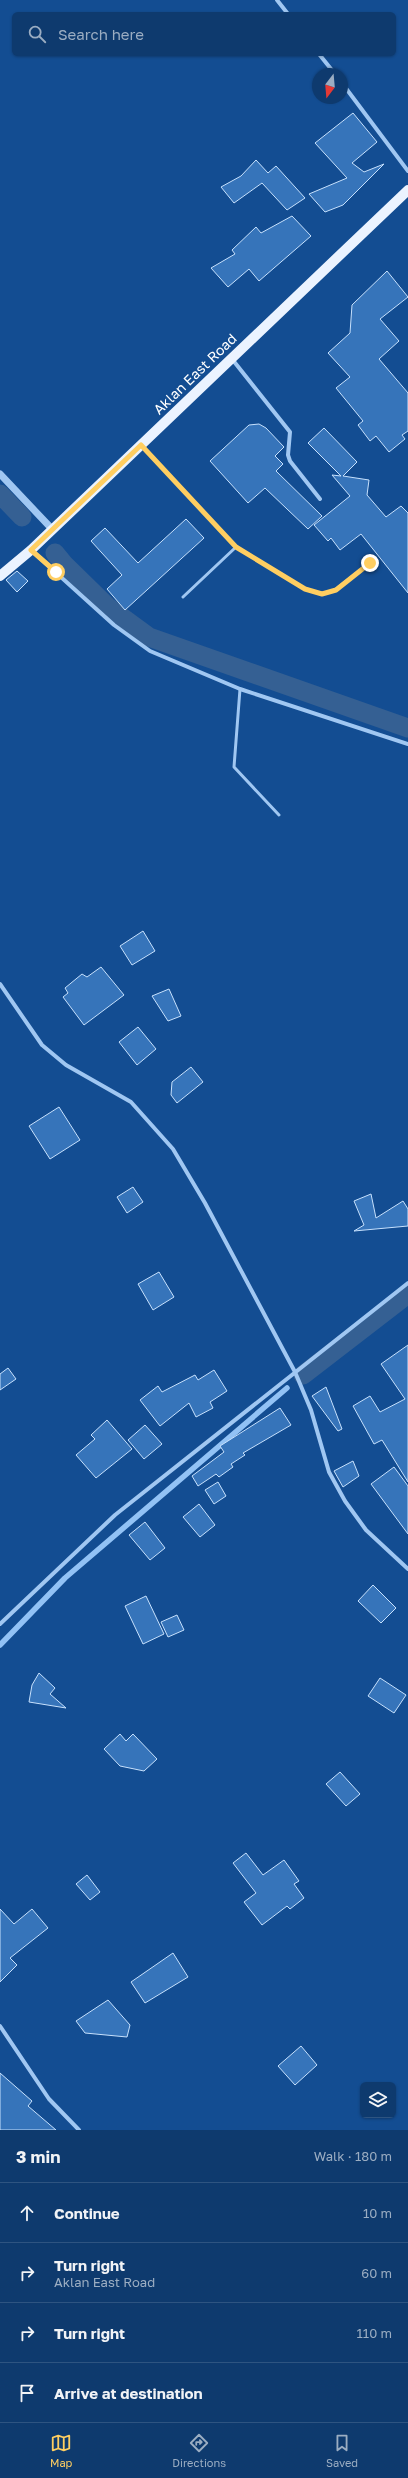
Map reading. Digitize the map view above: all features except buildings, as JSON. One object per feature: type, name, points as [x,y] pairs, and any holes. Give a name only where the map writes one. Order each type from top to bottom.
[{"type":"main road","name":"Aklan East Road","points":[[0,576],[31,550],[408,190]]},
{"type":"street","points":[[277,0],[286,12]]},
{"type":"street","points":[[321,56],[330,68]]},
{"type":"street","points":[[348,91],[408,171]]},
{"type":"street","points":[[232,358],[290,432],[288,455],[290,461],[320,499]]},
{"type":"street","points":[[0,474],[52,529]]},
{"type":"street","points":[[31,550],[134,641],[150,651],[240,690],[408,744]]},
{"type":"street","points":[[0,984],[42,1045],[66,1065],[131,1102],[173,1149],[205,1203],[295,1372],[311,1410],[329,1472],[345,1501],[366,1530],[408,1569]]},
{"type":"street","points":[[0,1624],[116,1515],[408,1283]]},
{"type":"street","points":[[0,2026],[49,2100],[79,2130]]},
{"type":"lane","points":[[141,445],[236,547],[305,589],[322,594],[336,590],[370,563]]},
{"type":"lane","points":[[183,597],[236,547]]},
{"type":"lane","points":[[240,690],[234,767],[279,815]]},
{"type":"waterway","points":[[0,494],[22,517]]},
{"type":"waterway","points":[[55,553],[64,564],[108,607],[149,637],[408,728]]},
{"type":"waterway","points":[[303,1375],[408,1294]]},
{"type":"waterway","points":[[0,1645],[65,1578],[287,1388]]},
{"type":"route","points":[[56,572],[31,550],[141,445],[236,547],[305,589],[322,594],[336,590],[370,563]]}]
